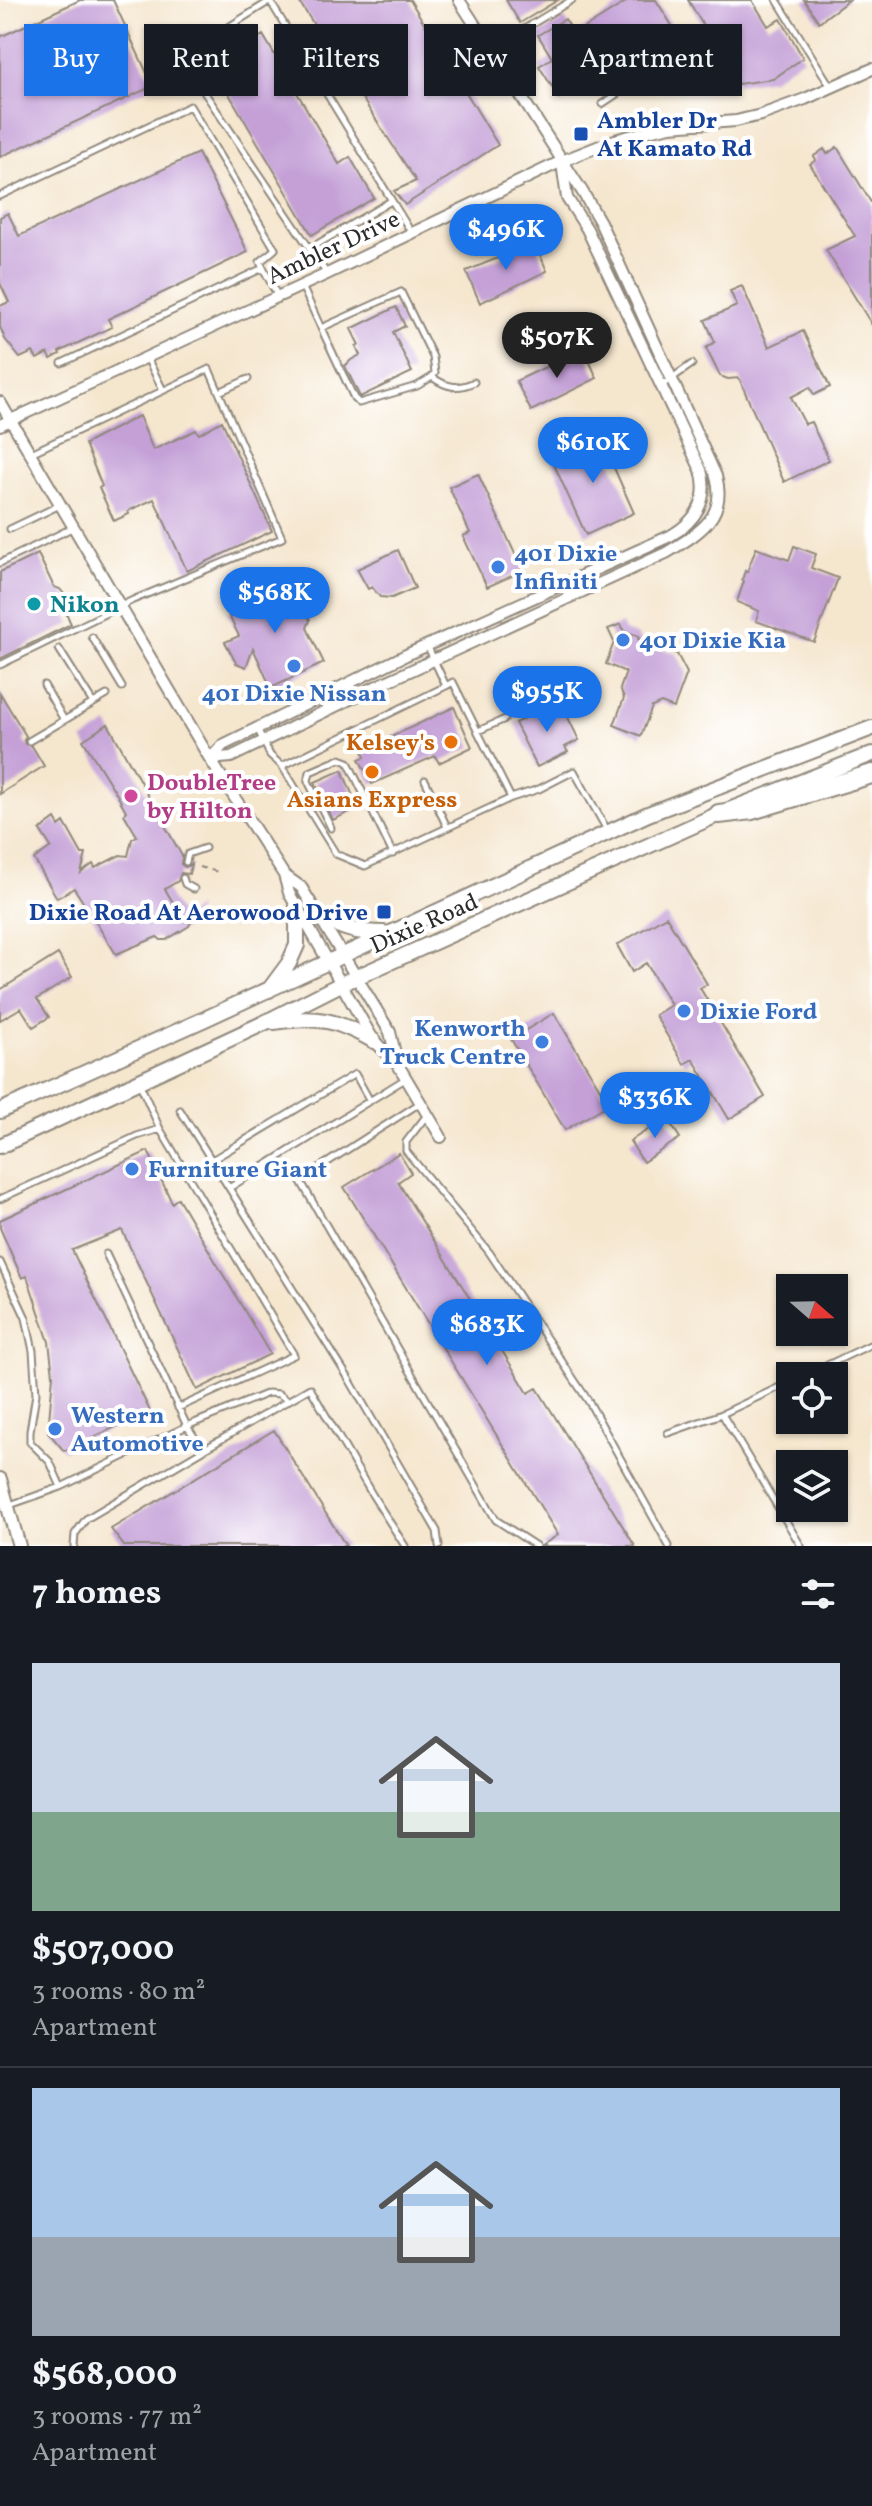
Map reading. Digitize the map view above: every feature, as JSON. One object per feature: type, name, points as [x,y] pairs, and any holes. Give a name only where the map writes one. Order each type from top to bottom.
[{"type":"highway","points":[[719,814],[752,810],[872,774]]},
{"type":"main road","name":"Dixie Road","points":[[0,1111],[648,814],[872,728]]},
{"type":"main road","name":"Dixie Road","points":[[0,1146],[341,984],[719,814],[872,754]]},
{"type":"main road","points":[[268,990],[289,963],[297,945],[297,906]]},
{"type":"main road","points":[[318,916],[342,929],[359,933],[392,933]]},
{"type":"main road","points":[[262,1024],[329,1020],[349,1026],[374,1041]]},
{"type":"street","points":[[459,0],[473,24]]},
{"type":"street","name":"Ambler Drive","points":[[0,425],[562,161],[648,131],[670,126],[736,121],[761,115],[872,69]]},
{"type":"street","points":[[210,759],[231,757],[434,659],[666,553],[708,524],[716,510],[719,490],[716,476],[600,222],[519,96]]},
{"type":"street","points":[[210,759],[223,745],[257,728],[427,645],[661,540],[693,519],[701,504],[704,487],[701,470],[587,229],[567,198],[562,161]]},
{"type":"street","points":[[0,402],[210,759],[284,875],[289,893],[374,1041],[397,1063],[441,1137]]},
{"type":"street","points":[[284,875],[301,887],[357,977],[390,1032],[397,1063]]},
{"type":"street","points":[[0,1479],[3,1507],[19,1546]]},
{"type":"lane","points":[[532,24],[572,0]]},
{"type":"lane","points":[[777,0],[832,88]]},
{"type":"lane","points":[[327,274],[194,77],[191,59],[198,46],[270,1],[411,232]]},
{"type":"lane","points":[[602,104],[614,96]]},
{"type":"lane","points":[[0,196],[190,106],[275,249],[260,262],[277,296]]},
{"type":"lane","points":[[309,249],[391,201]]},
{"type":"lane","points":[[587,229],[600,222]]},
{"type":"lane","points":[[62,363],[263,268]]},
{"type":"lane","points":[[302,285],[321,328],[354,398],[359,403],[417,386],[432,377],[435,367],[433,357],[401,292],[321,328]]},
{"type":"lane","points":[[146,356],[163,390]]},
{"type":"lane","points":[[661,386],[692,364]]},
{"type":"lane","points":[[0,665],[120,606],[282,538],[209,369],[31,453]]},
{"type":"lane","points":[[432,377],[453,388],[474,382]]},
{"type":"lane","points":[[219,392],[248,379]]},
{"type":"lane","points":[[10,529],[61,504]]},
{"type":"lane","points":[[0,563],[74,527]]},
{"type":"lane","points":[[661,540],[666,553]]},
{"type":"lane","points":[[543,593],[548,607]]},
{"type":"lane","points":[[92,637],[122,687]]},
{"type":"lane","points":[[427,645],[446,686]]},
{"type":"lane","points":[[59,649],[93,703]]},
{"type":"lane","points":[[282,766],[453,682],[511,798]]},
{"type":"lane","points":[[44,685],[64,720]]},
{"type":"lane","points":[[29,741],[107,695]]},
{"type":"lane","points":[[478,731],[505,719]]},
{"type":"lane","points":[[257,728],[270,755],[282,766],[336,854],[365,866],[574,771],[608,833]]},
{"type":"lane","points":[[331,828],[308,781],[310,772],[340,759],[348,762],[393,854]]},
{"type":"lane","points":[[425,780],[447,827]]},
{"type":"lane","points":[[186,862],[188,854],[205,848]]},
{"type":"lane","points":[[183,878],[185,884],[194,889]]},
{"type":"lane","points":[[212,1160],[355,1074],[370,1101]]},
{"type":"lane","points":[[229,1188],[406,1078]]},
{"type":"lane","points":[[138,1081],[160,1129],[294,1355],[178,1408]]},
{"type":"lane","points":[[421,1102],[300,1180],[496,1520],[536,1546]]},
{"type":"lane","points":[[180,1110],[349,1379],[437,1531],[439,1546]]},
{"type":"lane","points":[[428,1114],[406,1142],[406,1151],[489,1252],[589,1402],[669,1546]]},
{"type":"lane","points":[[0,1199],[137,1136],[160,1129]]},
{"type":"lane","points":[[106,1254],[178,1408],[203,1450]]},
{"type":"lane","points":[[0,1262],[26,1318],[33,1351],[36,1394],[30,1442],[50,1462],[61,1487]]},
{"type":"lane","points":[[0,1281],[7,1277]]},
{"type":"lane","points":[[834,1362],[872,1344]]},
{"type":"lane","points":[[74,1546],[75,1534],[86,1519],[310,1388],[405,1546]]},
{"type":"lane","points":[[668,1433],[722,1414],[776,1389]]},
{"type":"lane","points":[[3,1507],[61,1487],[187,1426],[268,1393],[279,1394],[288,1400]]},
{"type":"lane","points":[[722,1414],[801,1546]]},
{"type":"path","points":[[199,867],[222,873]]},
{"type":"building","points":[[80,0],[113,0],[124,24],[28,24]]},
{"type":"building","points":[[298,0],[410,0],[425,24],[424,96],[468,96],[498,145],[405,205],[394,191],[416,181],[361,96],[408,96],[408,24],[314,24]]},
{"type":"building","points":[[506,0],[558,0],[520,23]]},
{"type":"building","points":[[629,0],[656,0],[671,24],[591,24]]},
{"type":"building","points":[[688,0],[752,0],[768,26],[781,19],[803,58],[773,79],[742,83],[742,24],[702,24]]},
{"type":"building","points":[[804,0],[849,0],[819,22]]},
{"type":"building","points":[[24,26],[24,96],[128,96],[128,32],[144,67],[144,90],[0,157],[0,37]]},
{"type":"building","points":[[552,27],[552,58],[538,35]]},
{"type":"building","points":[[263,35],[274,54],[274,96],[299,96],[339,164],[350,157],[374,198],[312,235],[230,96],[258,96],[258,38]]},
{"type":"building","points":[[552,58],[552,87],[539,66]]},
{"type":"building","points":[[837,147],[872,204],[872,325],[826,250],[855,236],[810,164],[816,160],[814,156],[824,149],[827,154]]},
{"type":"building","points":[[198,153],[248,252],[108,319],[112,327],[59,352],[51,359],[48,353],[37,359],[33,352],[20,358],[0,327],[0,306],[9,302],[0,283],[0,217],[8,213],[19,236]]},
{"type":"building","points":[[535,243],[547,271],[480,303],[466,271]]},
{"type":"building","points":[[742,286],[769,347],[803,331],[830,387],[814,395],[810,387],[791,397],[805,424],[811,422],[829,460],[784,482],[739,378],[720,376],[706,348],[715,342],[705,320],[737,306],[730,291]]},
{"type":"building","points":[[396,307],[405,326],[393,332],[412,372],[360,397],[345,366],[360,355],[351,329]]},
{"type":"building","points":[[584,349],[597,378],[531,411],[516,381]]},
{"type":"building","points":[[139,416],[153,450],[196,430],[199,434],[222,421],[272,531],[187,571],[154,499],[114,521],[99,488],[102,486],[85,444]]},
{"type":"building","points":[[600,436],[634,513],[586,535],[551,458]]},
{"type":"building","points":[[478,474],[523,571],[487,587],[463,536],[470,533],[449,487]]},
{"type":"building","points":[[794,546],[816,554],[811,568],[838,578],[814,642],[756,621],[759,611],[737,602],[745,571],[756,548],[789,560]]},
{"type":"building","points":[[398,550],[415,588],[392,598],[380,597],[372,587],[368,589],[357,569]]},
{"type":"building","name":"Nikon","points":[[38,554],[54,587],[68,599],[67,615],[71,624],[0,659],[0,572]]},
{"type":"building","points":[[291,581],[310,620],[307,628],[324,663],[271,688],[253,648],[246,667],[236,663],[225,642],[239,636],[227,612]]},
{"type":"building","points":[[621,624],[624,631],[639,636],[638,639],[677,654],[687,673],[674,708],[661,703],[652,707],[641,736],[614,725],[624,698],[620,689],[626,672],[606,664],[614,642],[608,629]]},
{"type":"building","points":[[0,693],[26,736],[25,744],[32,746],[44,766],[0,794]]},
{"type":"building","points":[[560,701],[579,740],[565,747],[568,752],[537,767],[515,723]]},
{"type":"building","points":[[454,707],[472,747],[439,763],[435,756],[372,784],[359,759],[365,757],[363,750]]},
{"type":"building","points":[[108,724],[182,856],[181,864],[185,867],[191,864],[189,874],[181,873],[178,881],[165,889],[183,919],[199,907],[189,926],[166,940],[157,937],[116,954],[74,888],[57,898],[34,859],[51,847],[40,830],[55,819],[59,826],[64,822],[82,854],[86,854],[81,873],[93,864],[95,868],[120,855],[128,856],[132,839],[137,836],[116,793],[83,740]]},
{"type":"building","points":[[342,770],[358,808],[333,820],[315,782]]},
{"type":"building","points":[[666,916],[707,984],[700,988],[765,1097],[729,1119],[693,1059],[684,1064],[655,1015],[671,1005],[646,963],[632,972],[617,945]]},
{"type":"building","points":[[58,954],[72,977],[37,999],[49,1017],[33,1027],[21,1008],[0,1020],[0,990]]},
{"type":"building","points":[[554,1013],[609,1104],[565,1130],[511,1039]]},
{"type":"building","points":[[667,1118],[680,1138],[643,1162],[630,1141]]},
{"type":"building","points":[[148,1151],[172,1203],[178,1198],[270,1354],[197,1390],[122,1230],[72,1250],[150,1411],[64,1451],[48,1432],[53,1375],[49,1342],[27,1276],[22,1278],[0,1228],[0,1220]]},
{"type":"building","points":[[399,1153],[411,1173],[398,1182],[528,1393],[537,1388],[635,1546],[541,1546],[558,1535],[344,1187]]},
{"type":"building","points":[[274,1430],[346,1546],[124,1546],[111,1529]]},
{"type":"place","name":"Ambler Dr At Kamato Rd","points":[[581,134]]},
{"type":"place","name":"401 Dixie Infiniti","points":[[498,567]]},
{"type":"place","name":"Nikon","points":[[34,604]]},
{"type":"place","name":"401 Dixie Kia","points":[[623,640]]},
{"type":"place","name":"401 Dixie Nissan","points":[[294,666]]},
{"type":"place","name":"Kelsey's","points":[[451,742]]},
{"type":"place","name":"Asians Express","points":[[372,772]]},
{"type":"place","name":"DoubleTree by Hilton","points":[[131,796]]},
{"type":"place","name":"Dixie Road At Aerowood Drive","points":[[384,912]]},
{"type":"place","name":"Dixie Ford","points":[[684,1011]]},
{"type":"place","name":"Kenworth Truck Centre","points":[[542,1042]]},
{"type":"place","name":"Furniture Giant","points":[[132,1169]]},
{"type":"place","name":"Western Automotive","points":[[55,1429]]}]
